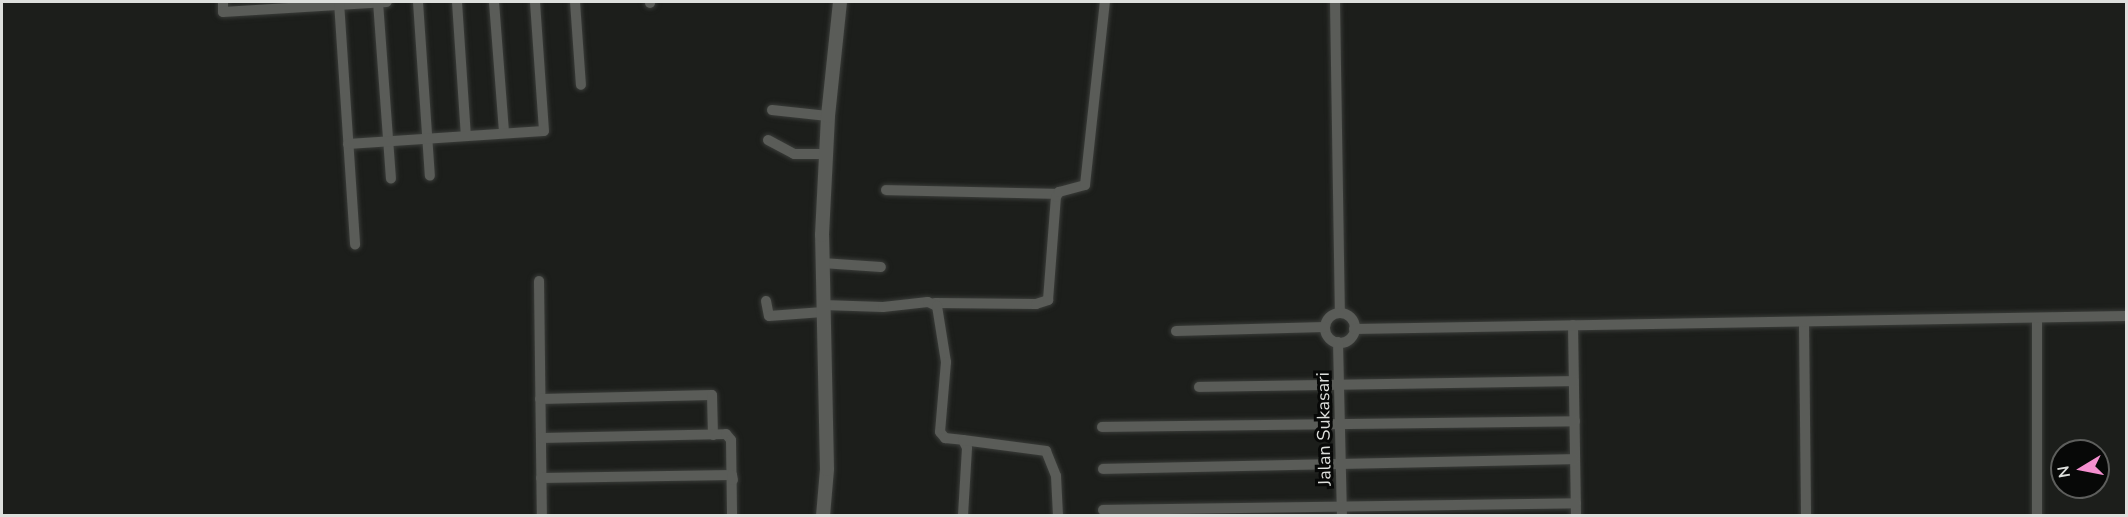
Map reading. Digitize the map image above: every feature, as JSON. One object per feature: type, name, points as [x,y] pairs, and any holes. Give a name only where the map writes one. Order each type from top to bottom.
[{"type":"street","points":[[223,2],[223,12],[262,5],[387,2]]},
{"type":"street","points":[[378,2],[391,179]]},
{"type":"street","points":[[418,2],[430,176]]},
{"type":"street","points":[[457,2],[466,136]]},
{"type":"street","points":[[495,2],[504,133]]},
{"type":"street","points":[[348,144],[544,131],[536,2]]},
{"type":"street","points":[[575,2],[581,86]]},
{"type":"street","points":[[823,516],[827,469],[822,263],[828,116],[840,2]]},
{"type":"street","points":[[886,190],[1058,194],[1085,185],[1105,2]]},
{"type":"street","points":[[1335,2],[1340,313]]},
{"type":"street","points":[[339,3],[355,244]]},
{"type":"street","points":[[772,110],[828,116]]},
{"type":"street","points":[[768,140],[795,154],[826,154]]},
{"type":"street","points":[[766,301],[768,316],[823,309],[935,303],[1047,302],[1058,194]]},
{"type":"street","points":[[822,263],[881,267]]},
{"type":"street","points":[[539,281],[542,516]]},
{"type":"street","points":[[935,303],[941,316],[946,354],[940,432],[945,438],[1046,451],[1056,476],[1058,516]]},
{"type":"street","points":[[1340,313],[1349,316],[1354,329],[1351,338],[1338,342],[1328,336],[1325,327],[1331,316],[1340,313]]},
{"type":"street","points":[[1354,329],[2127,316]]},
{"type":"street","points":[[2037,318],[2037,516]]},
{"type":"street","points":[[1804,322],[1806,516]]},
{"type":"street","points":[[1573,325],[1576,516]]},
{"type":"street","points":[[1176,331],[1325,327]]},
{"type":"street","name":"Jalan Sukasari","points":[[1338,342],[1342,510]]},
{"type":"street","points":[[1198,387],[1574,381]]},
{"type":"street","points":[[540,399],[712,395],[714,435]]},
{"type":"street","points":[[1102,427],[1340,426],[1575,421]]},
{"type":"street","points":[[541,438],[726,434],[731,440],[732,516]]},
{"type":"street","points":[[963,440],[968,454],[963,516]]},
{"type":"street","points":[[1103,469],[1575,459]]},
{"type":"street","points":[[541,478],[732,475]]},
{"type":"street","points":[[732,475],[740,516]]},
{"type":"street","points":[[1103,510],[1342,510],[1576,503]]}]
